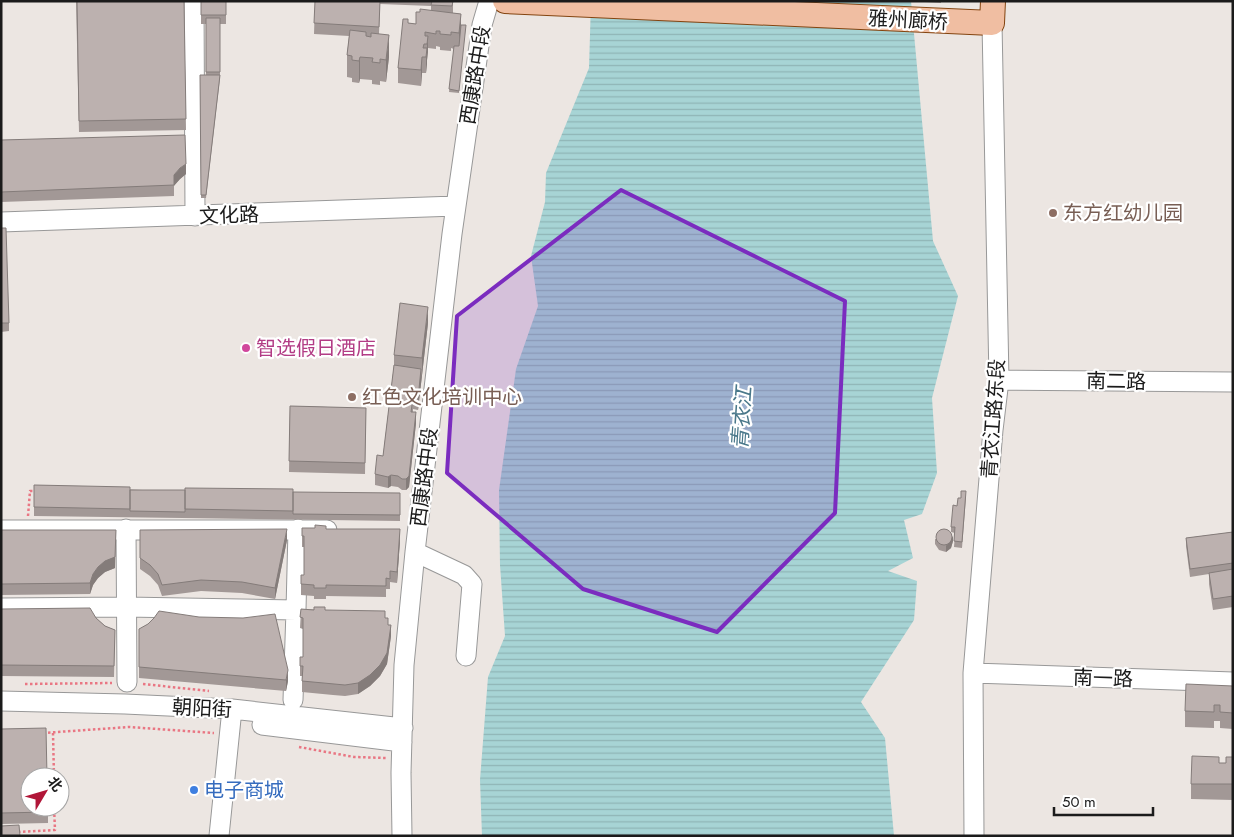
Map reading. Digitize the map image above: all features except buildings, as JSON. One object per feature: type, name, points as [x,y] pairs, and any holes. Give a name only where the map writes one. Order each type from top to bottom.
[{"type":"main road","name":"雅州廊桥","points":[[505,1],[986,16]]},
{"type":"street","points":[[194,1],[195,216]]},
{"type":"street","name":"西康路中段","points":[[402,836],[401,773],[404,665],[415,552],[409,531],[482,25],[489,1]]},
{"type":"street","name":"青衣江路东段","points":[[974,836],[972,673],[999,380],[986,16]]},
{"type":"street","name":"文化路","points":[[1,222],[456,206]]},
{"type":"street","name":"南二路","points":[[999,380],[1233,382]]},
{"type":"street","points":[[126,529],[128,682]]},
{"type":"street","points":[[292,700],[298,529]]},
{"type":"street","points":[[1,530],[344,530]]},
{"type":"street","points":[[415,552],[464,575],[472,584],[466,656]]},
{"type":"street","points":[[1,608],[126,607],[296,610]]},
{"type":"street","name":"南一路","points":[[972,673],[1233,682]]},
{"type":"street","name":"朝阳街","points":[[1,701],[125,704],[232,722]]},
{"type":"street","name":"朝阳街","points":[[1,712],[126,714],[402,735]]},
{"type":"street","points":[[220,836],[232,722]]},
{"type":"path","points":[[26,530],[30,491],[40,491]]},
{"type":"path","points":[[36,733],[232,722]]},
{"type":"path","points":[[53,732],[54,767]]},
{"type":"path","points":[[297,746],[354,757],[391,758]]},
{"type":"path","points":[[10,832],[55,830],[54,817]]},
{"type":"highlighted area","points":[[621,190],[845,301],[835,513],[717,632],[583,589],[447,473],[457,316]]},
{"type":"water","name":"青衣江","points":[[591,1],[911,1],[933,241],[958,296],[932,398],[937,473],[922,514],[904,520],[913,558],[888,571],[917,581],[914,620],[861,702],[885,738],[894,836],[482,836],[480,780],[488,677],[505,636],[500,565],[499,490],[516,369],[538,306],[531,256],[545,202],[546,173],[589,68]]},
{"type":"place","name":"东方红幼儿园","points":[[1053,213]]},
{"type":"place","name":"智选假日酒店","points":[[246,348]]},
{"type":"place","name":"红色文化培训中心","points":[[352,397]]},
{"type":"place","name":"电子商城","points":[[194,790]]}]
